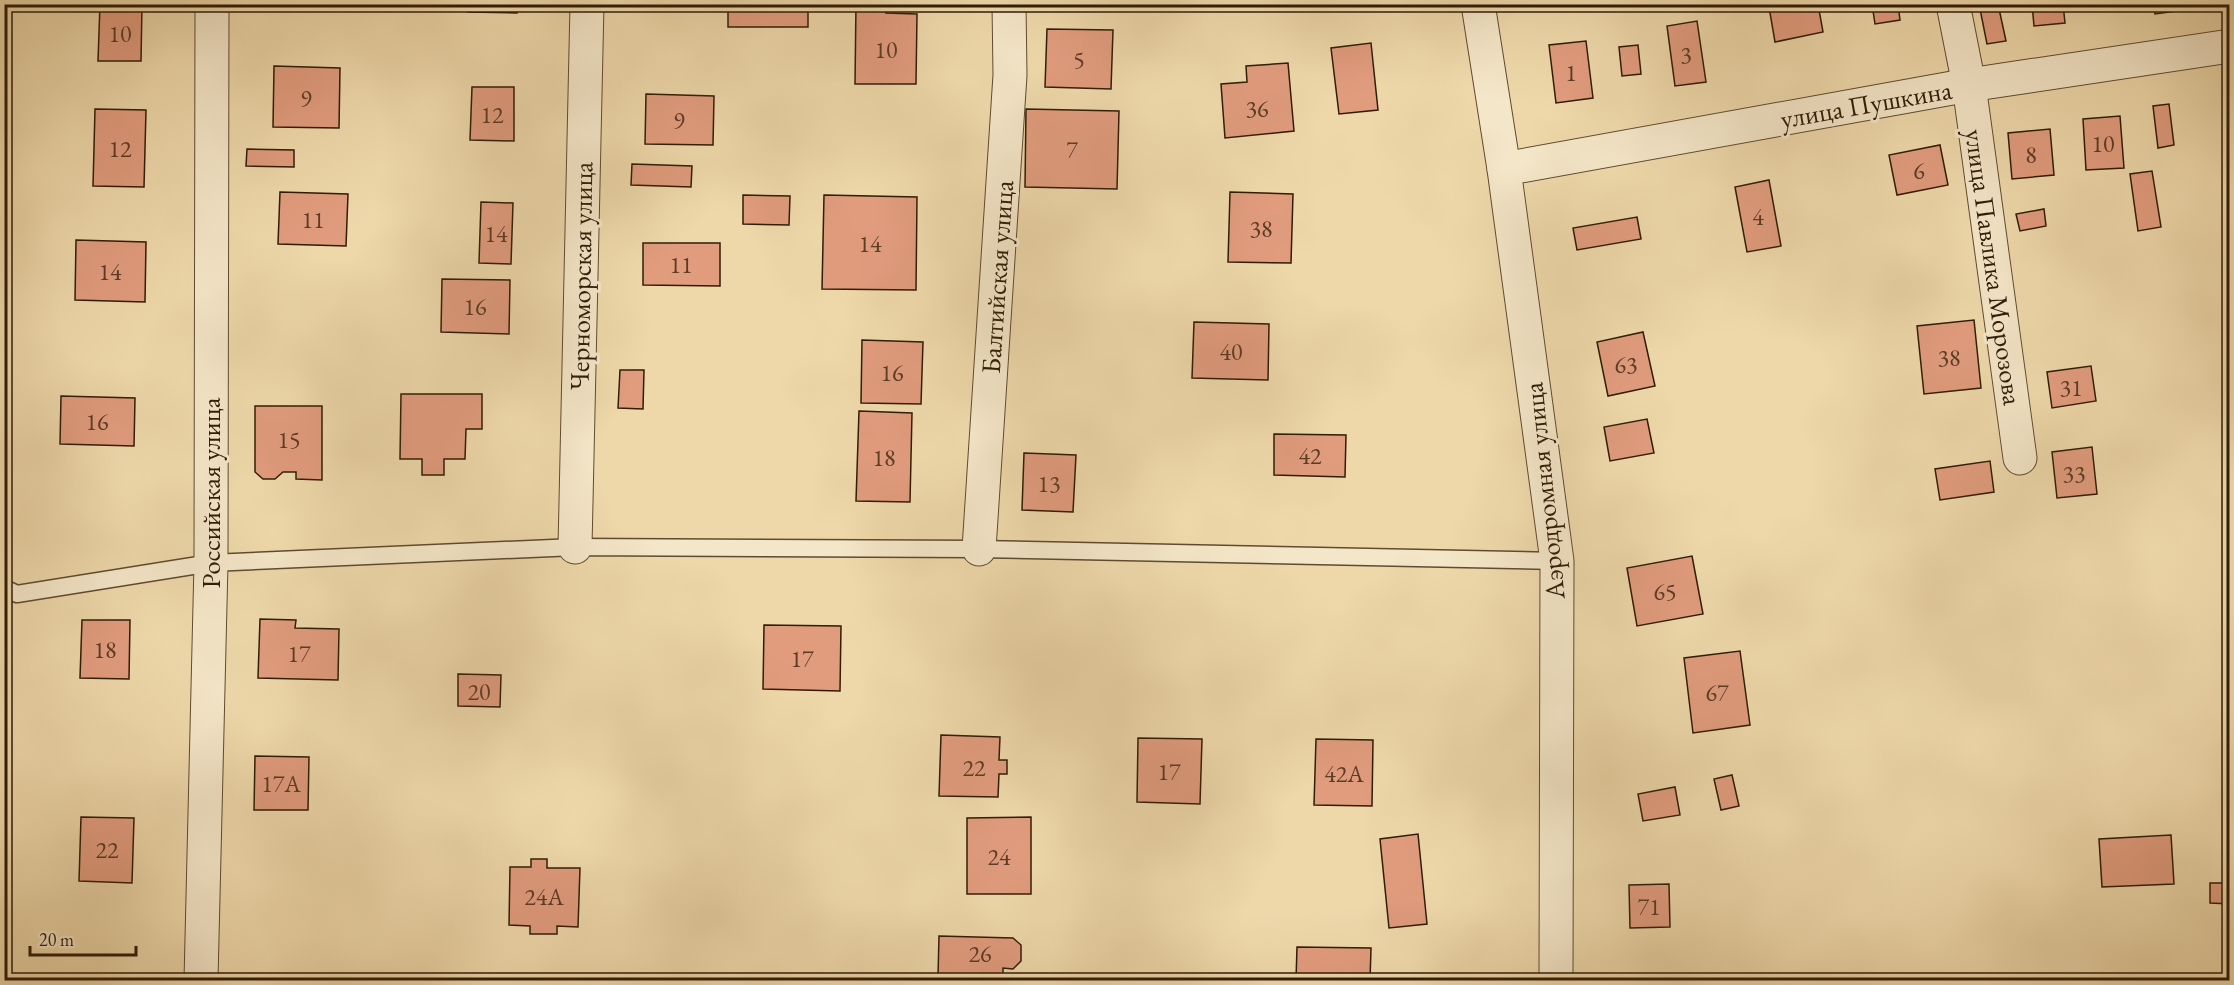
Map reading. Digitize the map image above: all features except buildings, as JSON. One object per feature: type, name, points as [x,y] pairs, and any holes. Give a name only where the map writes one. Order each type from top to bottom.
[{"type":"street","name":"Российская улица","points":[[201,981],[211,563],[212,4]]},
{"type":"street","name":"Черноморская улица","points":[[574,547],[587,4]]},
{"type":"street","name":"Балтийская улица","points":[[979,549],[1010,75],[1009,4]]},
{"type":"street","name":"Аэродромная улица","points":[[1478,4],[1504,169],[1557,561],[1556,981]]},
{"type":"street","name":"улица Павлика Морозова","points":[[1953,4],[1969,86],[2020,458]]},
{"type":"street","name":"улица Пушкина","points":[[1504,169],[1969,86],[2229,46]]},
{"type":"lane","points":[[4,588],[17,594],[211,563],[574,547],[979,549],[1557,561]]}]
